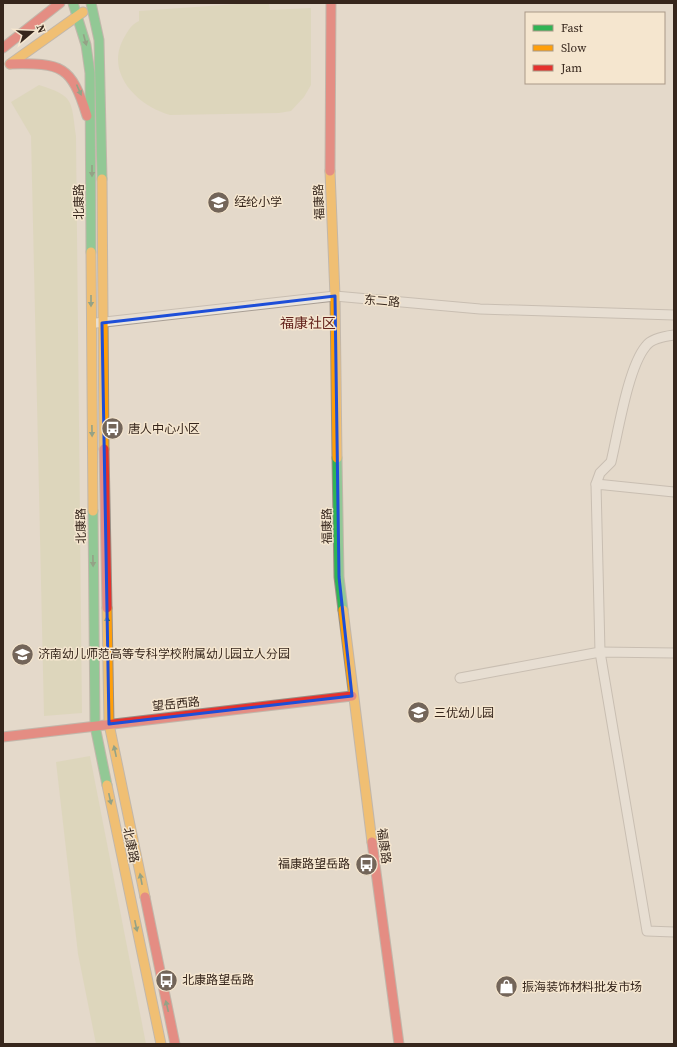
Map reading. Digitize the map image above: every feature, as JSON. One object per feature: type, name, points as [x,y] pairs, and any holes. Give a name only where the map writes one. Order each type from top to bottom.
[{"type":"main road","points":[[3,48],[60,3]]},
{"type":"main road","name":"北康路","points":[[73,3],[78,15],[86,45],[90,73],[92,132],[91,323],[95,726],[161,1044]]},
{"type":"main road","name":"福康路","points":[[330,3],[330,187],[335,296],[339,577],[352,696],[399,1044]]},
{"type":"main road","points":[[6,67],[93,4]]},
{"type":"main road","name":"北康路","points":[[93,4],[99,40],[102,129],[102,323],[109,724],[175,1044]]},
{"type":"main road","points":[[6,67],[41,63],[56,66],[70,75],[80,90],[92,132]]},
{"type":"main road","name":"望岳西路","points":[[3,736],[352,696]]},
{"type":"street","name":"东二路","points":[[91,323],[102,323],[335,296],[480,309],[674,315]]},
{"type":"street","points":[[674,335],[666,336],[647,345],[635,362],[611,462],[600,473],[596,484],[600,652],[647,931],[674,932]]},
{"type":"street","points":[[596,484],[674,492]]},
{"type":"street","points":[[460,678],[600,652],[674,653]]},
{"type":"highlighted area","points":[[335,296],[339,577],[352,696],[109,724],[102,323]]},
{"type":"shaded area","points":[[269,3],[270,10],[311,8],[311,85],[304,97],[291,111],[279,113],[170,115],[146,104],[135,96],[127,86],[121,74],[118,62],[119,49],[129,29],[139,21],[139,11]]},
{"type":"shaded area","points":[[39,85],[59,93],[69,102],[72,107],[76,136],[82,713],[44,716],[31,136],[11,102]]},
{"type":"shaded area","points":[[90,756],[146,1044],[96,1044],[78,954],[56,762]]},
{"type":"traffic: fast","points":[[73,3],[86,45],[90,73],[91,252]]},
{"type":"traffic: fast","points":[[91,3],[99,40],[102,179]]},
{"type":"traffic: fast","points":[[337,458],[339,577],[343,610]]},
{"type":"traffic: fast","points":[[93,511],[95,726],[107,785]]},
{"type":"traffic: slow","points":[[10,64],[83,12]]},
{"type":"traffic: slow","points":[[330,171],[335,296],[337,458]]},
{"type":"traffic: slow","points":[[102,179],[104,449]]},
{"type":"traffic: slow","points":[[91,252],[93,511]]},
{"type":"traffic: slow","points":[[107,608],[109,724],[145,897]]},
{"type":"traffic: slow","points":[[343,610],[372,842]]},
{"type":"traffic: slow","points":[[107,785],[161,1044]]},
{"type":"traffic: jam","points":[[3,48],[60,3]]},
{"type":"traffic: jam","points":[[330,171],[331,3]]},
{"type":"traffic: jam","points":[[10,64],[42,65],[62,70],[76,86],[87,116]]},
{"type":"traffic: jam","points":[[104,449],[107,608]]},
{"type":"traffic: jam","points":[[3,737],[352,696]]},
{"type":"traffic: jam","points":[[372,842],[399,1044]]},
{"type":"traffic: jam","points":[[145,897],[175,1044]]},
{"type":"place","name":"经纶小学","points":[[219,202]]},
{"type":"place","name":"唐人中心小区","points":[[113,429]]},
{"type":"place","name":"济南幼儿师范高等专科学校附属幼儿园立人分园","points":[[23,654]]},
{"type":"place","name":"三优幼儿园","points":[[419,713]]},
{"type":"place","name":"福康路望岳路","points":[[366,864]]},
{"type":"place","name":"北康路望岳路","points":[[166,980]]},
{"type":"place","name":"振海装饰材料批发市场","points":[[506,987]]},
{"type":"district","name":"福康社区","points":[[308,323]]}]
